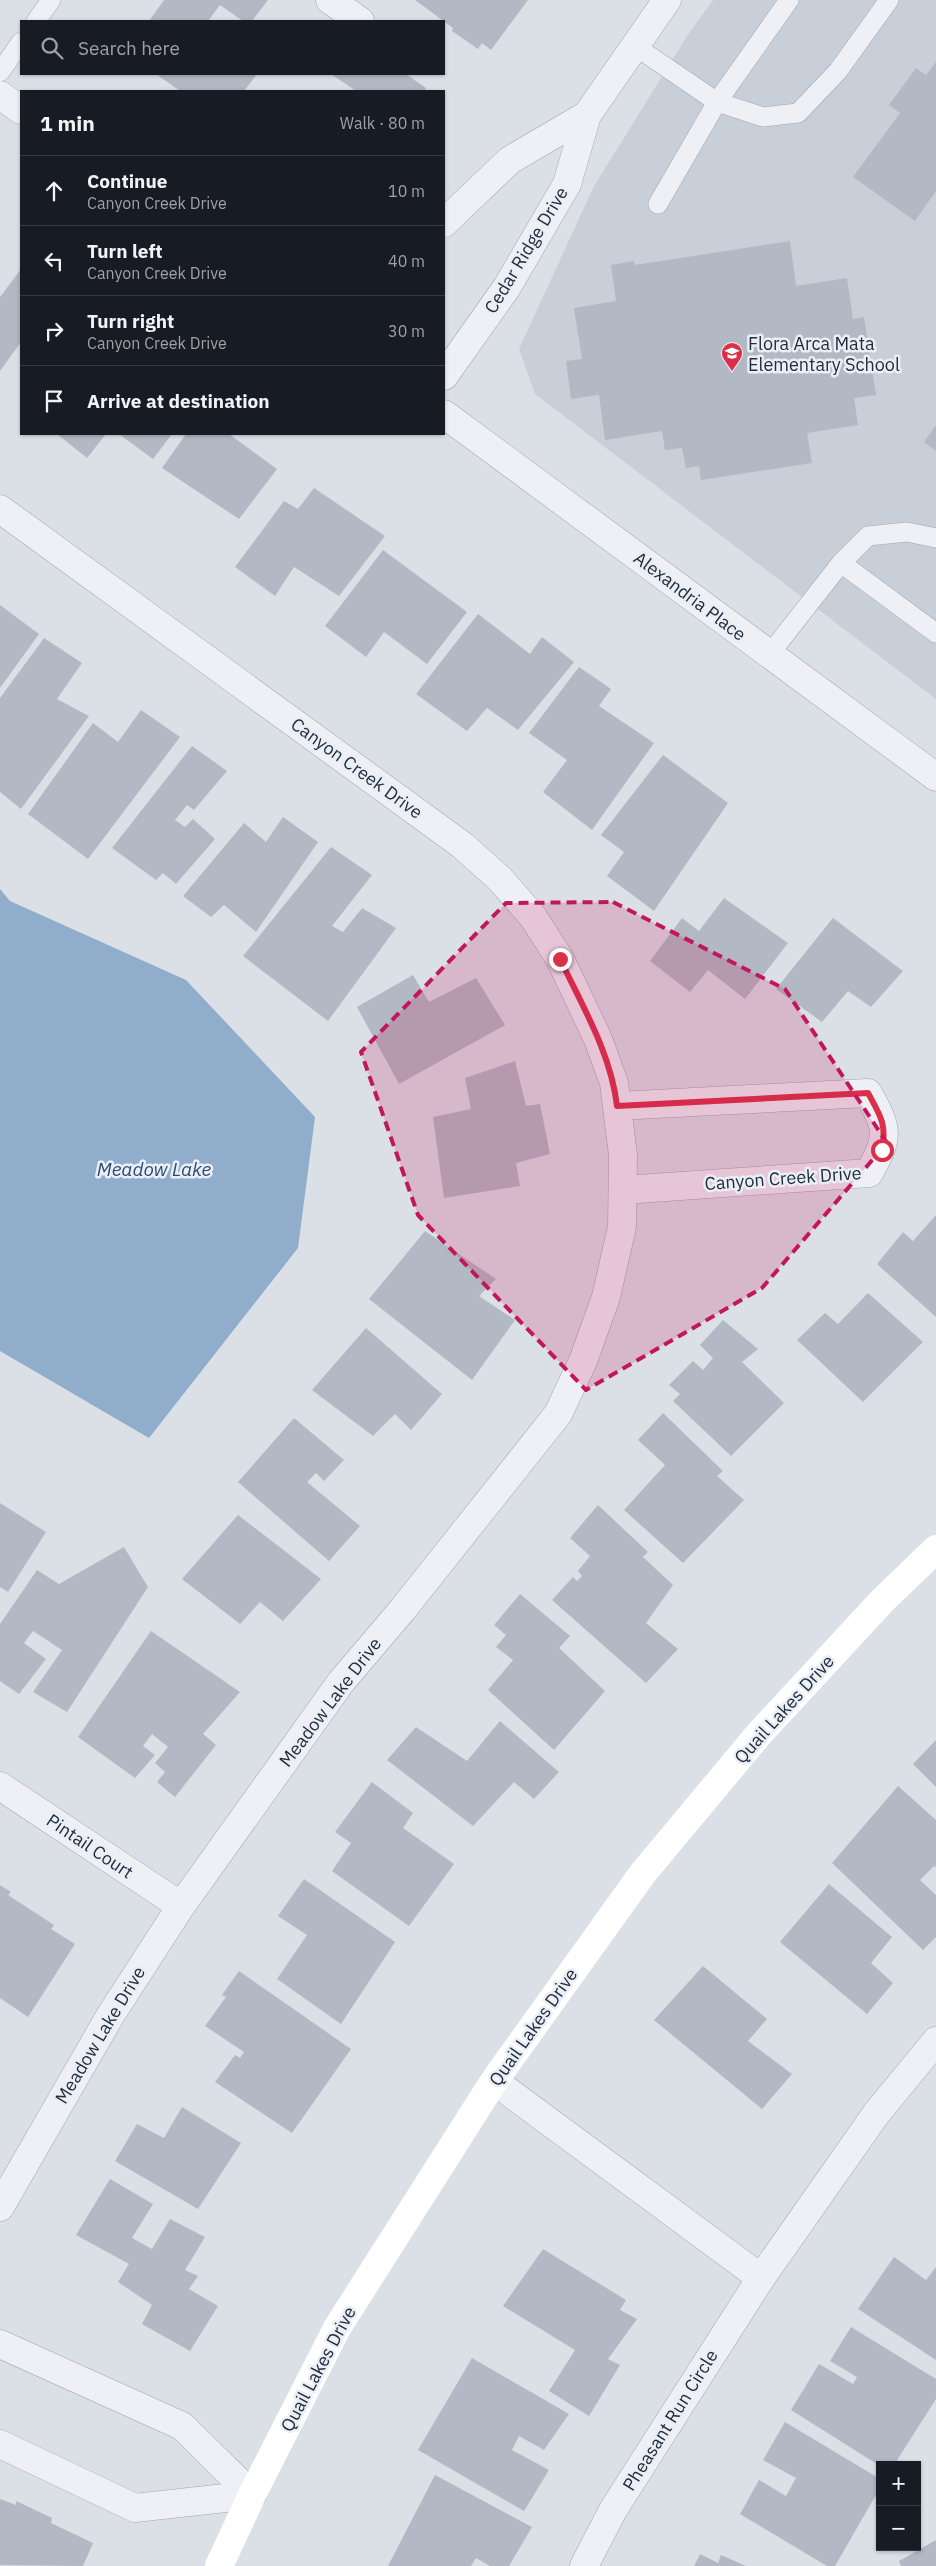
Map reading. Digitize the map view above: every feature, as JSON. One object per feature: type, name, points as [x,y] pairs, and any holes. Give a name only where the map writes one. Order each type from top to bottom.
[{"type":"main road","name":"Quail Lakes Drive","points":[[219,2566],[252,2495],[337,2328],[494,2081],[649,1865],[759,1734],[883,1600],[936,1549]]},
{"type":"street","points":[[330,0],[359,20]]},
{"type":"street","name":"Cedar Ridge Drive","points":[[445,375],[507,287],[567,184],[587,115],[667,0]]},
{"type":"street","points":[[0,95],[20,109]]},
{"type":"street","name":"Cedar Ridge Drive","points":[[445,222],[510,160],[587,115]]},
{"type":"street","name":"Alexandria Place","points":[[445,415],[936,778]]},
{"type":"street","name":"Canyon Creek Drive","points":[[0,509],[462,845],[500,879],[533,917],[560,959],[598,1039],[614,1083],[623,1155],[623,1190],[869,1173],[882,1150],[885,1134],[883,1120],[868,1093],[617,1106]]},
{"type":"street","name":"Meadow Lake Drive","points":[[0,2207],[110,2016],[181,1906],[341,1682],[404,1609],[558,1414],[583,1361],[606,1297],[622,1227],[623,1190]]},
{"type":"street","name":"Pintail Court","points":[[0,1786],[181,1906]]},
{"type":"street","name":"Pheasant Run Circle","points":[[584,2566],[613,2510],[761,2278],[876,2114],[936,2041]]},
{"type":"street","points":[[494,2081],[761,2278]]},
{"type":"street","points":[[0,2344],[182,2426],[252,2495]]},
{"type":"street","points":[[0,2444],[136,2508],[252,2495]]},
{"type":"lane","points":[[37,20],[50,0]]},
{"type":"lane","points":[[658,204],[717,102],[788,0]]},
{"type":"lane","points":[[635,46],[717,102],[763,117],[798,113],[838,71],[888,0]]},
{"type":"lane","points":[[0,72],[20,43]]},
{"type":"lane","points":[[769,655],[841,563],[868,536],[907,532],[936,538]]},
{"type":"lane","points":[[841,563],[936,633]]},
{"type":"highlighted area","points":[[613,902],[785,989],[887,1143],[762,1288],[586,1390],[418,1215],[361,1052],[506,903]]},
{"type":"shaded area","name":"Flora Arca Mata Elementary School","points":[[713,0],[936,0],[936,699],[535,394],[519,349],[594,186],[689,33]]},
{"type":"water","name":"Meadow Lake","points":[[0,889],[10,901],[186,980],[315,1117],[298,1248],[149,1438],[0,1351]]},
{"type":"building","points":[[164,0],[268,0],[253,20],[242,20],[220,5],[209,20],[150,20]]},
{"type":"building","points":[[415,0],[528,0],[491,50],[482,43],[478,49],[452,31],[453,28],[445,20],[442,20]]},
{"type":"building","points":[[936,62],[936,191],[915,221],[853,177],[900,113],[889,105],[916,68],[926,75]]},
{"type":"building","points":[[157,75],[256,75],[245,90],[179,90]]},
{"type":"building","points":[[332,75],[407,75],[426,88],[425,90],[355,90]]},
{"type":"building","points":[[790,241],[796,286],[847,278],[853,319],[864,317],[876,395],[854,398],[858,425],[807,433],[812,463],[701,480],[699,466],[686,468],[682,448],[665,450],[662,431],[605,440],[599,395],[571,399],[566,361],[582,359],[574,308],[616,301],[611,265],[634,261],[635,265]]},
{"type":"building","points":[[20,270],[20,343],[0,371],[0,297]]},
{"type":"building","points":[[936,425],[936,451],[924,442]]},
{"type":"building","points":[[58,435],[105,435],[87,458]]},
{"type":"building","points":[[120,435],[171,435],[153,459]]},
{"type":"building","points":[[185,435],[230,435],[277,469],[239,519],[162,468]]},
{"type":"building","points":[[314,488],[385,536],[339,596],[294,567],[275,596],[235,567],[284,501],[298,509]]},
{"type":"building","points":[[383,550],[467,612],[427,664],[384,632],[366,657],[325,626]]},
{"type":"building","points":[[0,605],[39,634],[0,688]]},
{"type":"building","points":[[478,614],[530,654],[542,637],[574,662],[518,730],[487,708],[467,731],[416,694]]},
{"type":"building","points":[[44,638],[82,663],[57,699],[89,716],[21,809],[0,792],[0,698]]},
{"type":"building","points":[[579,667],[611,689],[599,706],[654,743],[592,830],[543,792],[567,760],[529,733]]},
{"type":"building","points":[[141,710],[180,737],[88,859],[28,814],[93,723],[118,742]]},
{"type":"building","points":[[192,746],[227,771],[194,810],[187,805],[175,820],[185,827],[193,819],[215,839],[176,884],[163,873],[156,880],[112,848]]},
{"type":"building","points":[[663,755],[728,803],[654,911],[607,876],[624,852],[601,835]]},
{"type":"building","points":[[283,817],[318,842],[256,932],[224,905],[211,917],[183,896],[244,823],[266,842]]},
{"type":"building","points":[[331,847],[372,875],[332,926],[343,932],[362,908],[396,928],[328,1021],[243,956]]},
{"type":"building","points":[[724,898],[788,943],[745,999],[708,970],[690,992],[650,961],[682,918],[699,931]]},
{"type":"building","points":[[833,918],[903,971],[871,1007],[848,991],[822,1022],[776,989]]},
{"type":"building","points":[[413,975],[429,1002],[476,978],[505,1025],[399,1084],[357,1007]]},
{"type":"building","points":[[515,1061],[526,1106],[540,1104],[550,1154],[516,1163],[520,1186],[444,1198],[433,1117],[471,1109],[465,1078]]},
{"type":"building","points":[[936,1215],[936,1317],[877,1264],[903,1232],[913,1241]]},
{"type":"building","points":[[425,1231],[496,1279],[479,1296],[515,1320],[472,1380],[369,1299]]},
{"type":"building","points":[[868,1293],[923,1342],[863,1402],[797,1340],[825,1313],[838,1324]]},
{"type":"building","points":[[723,1320],[758,1349],[742,1362],[784,1403],[731,1456],[673,1401],[680,1394],[669,1385],[693,1361],[703,1370],[713,1358],[700,1345]]},
{"type":"building","points":[[366,1328],[442,1394],[411,1430],[395,1414],[373,1436],[312,1390]]},
{"type":"building","points":[[663,1413],[723,1471],[717,1476],[744,1500],[683,1563],[624,1510],[665,1465],[638,1440]]},
{"type":"building","points":[[294,1418],[344,1460],[324,1481],[316,1473],[307,1482],[360,1526],[329,1561],[238,1482]]},
{"type":"building","points":[[0,1503],[46,1532],[8,1592],[0,1587]]},
{"type":"building","points":[[598,1505],[648,1552],[643,1557],[673,1585],[646,1623],[678,1649],[646,1683],[552,1600],[573,1577],[577,1581],[582,1576],[578,1571],[590,1556],[570,1538]]},
{"type":"building","points":[[238,1515],[321,1579],[283,1621],[260,1602],[240,1624],[182,1579]]},
{"type":"building","points":[[124,1547],[148,1587],[67,1712],[33,1692],[62,1650],[33,1631],[24,1643],[46,1659],[19,1694],[0,1681],[0,1624],[37,1570],[59,1584]]},
{"type":"building","points":[[520,1594],[570,1636],[559,1648],[605,1691],[554,1750],[488,1690],[513,1660],[496,1647],[506,1635],[494,1625]]},
{"type":"building","points":[[151,1631],[240,1692],[203,1734],[216,1745],[175,1797],[157,1782],[165,1772],[155,1763],[168,1747],[152,1734],[143,1746],[155,1755],[135,1778],[78,1737]]},
{"type":"building","points":[[500,1721],[559,1772],[534,1799],[514,1782],[473,1826],[387,1760],[416,1727],[467,1761]]},
{"type":"building","points":[[936,1740],[936,1787],[913,1764]]},
{"type":"building","points":[[372,1782],[413,1813],[403,1828],[454,1864],[409,1926],[332,1871],[351,1843],[335,1832]]},
{"type":"building","points":[[898,1786],[936,1820],[936,1867],[934,1866],[920,1880],[936,1895],[936,1937],[923,1950],[832,1863]]},
{"type":"building","points":[[304,1879],[395,1942],[341,2024],[277,1979],[307,1935],[278,1916]]},
{"type":"building","points":[[829,1884],[892,1937],[871,1963],[893,1983],[867,2014],[780,1942]]},
{"type":"building","points":[[0,1885],[11,1892],[8,1895],[54,1925],[51,1929],[75,1944],[28,2017],[0,1998]]},
{"type":"building","points":[[703,1966],[767,2019],[748,2041],[792,2074],[762,2109],[654,2020]]},
{"type":"building","points":[[239,1971],[351,2049],[292,2133],[215,2082],[235,2055],[240,2058],[244,2052],[205,2026],[226,1997],[222,1995]]},
{"type":"building","points":[[182,2107],[241,2143],[198,2209],[115,2161],[137,2124],[164,2138]]},
{"type":"building","points":[[110,2179],[153,2204],[132,2238],[152,2249],[170,2219],[205,2237],[185,2270],[198,2276],[189,2289],[218,2306],[190,2351],[142,2324],[152,2305],[118,2282],[129,2264],[76,2235]]},
{"type":"building","points":[[543,2249],[626,2300],[620,2310],[637,2319],[608,2359],[620,2365],[589,2416],[549,2391],[575,2350],[503,2306]]},
{"type":"building","points":[[894,2257],[926,2280],[936,2267],[936,2360],[858,2309]]},
{"type":"building","points":[[851,2327],[936,2379],[936,2399],[897,2461],[876,2461],[876,2463],[791,2410],[819,2364],[853,2384],[857,2377],[830,2361]]},
{"type":"building","points":[[472,2358],[569,2414],[544,2450],[519,2436],[512,2450],[549,2470],[524,2511],[418,2450]]},
{"type":"building","points":[[785,2422],[876,2477],[876,2495],[835,2566],[827,2566],[740,2514],[759,2480],[786,2496],[796,2478],[763,2460]]},
{"type":"building","points":[[435,2475],[532,2527],[509,2566],[490,2566],[476,2558],[471,2566],[388,2566]]},
{"type":"building","points":[[0,2499],[16,2505],[16,2501],[52,2518],[51,2523],[93,2543],[83,2566],[0,2565]]},
{"type":"building","points":[[936,2540],[936,2566],[901,2566],[899,2561],[917,2551],[921,2551],[921,2549]]},
{"type":"building","points":[[700,2554],[718,2563],[721,2555],[746,2566],[694,2566]]},
{"type":"place","name":"Flora Arca Mata Elementary School","points":[[732,372]]},
{"type":"route","points":[[560,959],[598,1039],[614,1083],[617,1106],[868,1093],[883,1120],[885,1134],[882,1150]]}]
